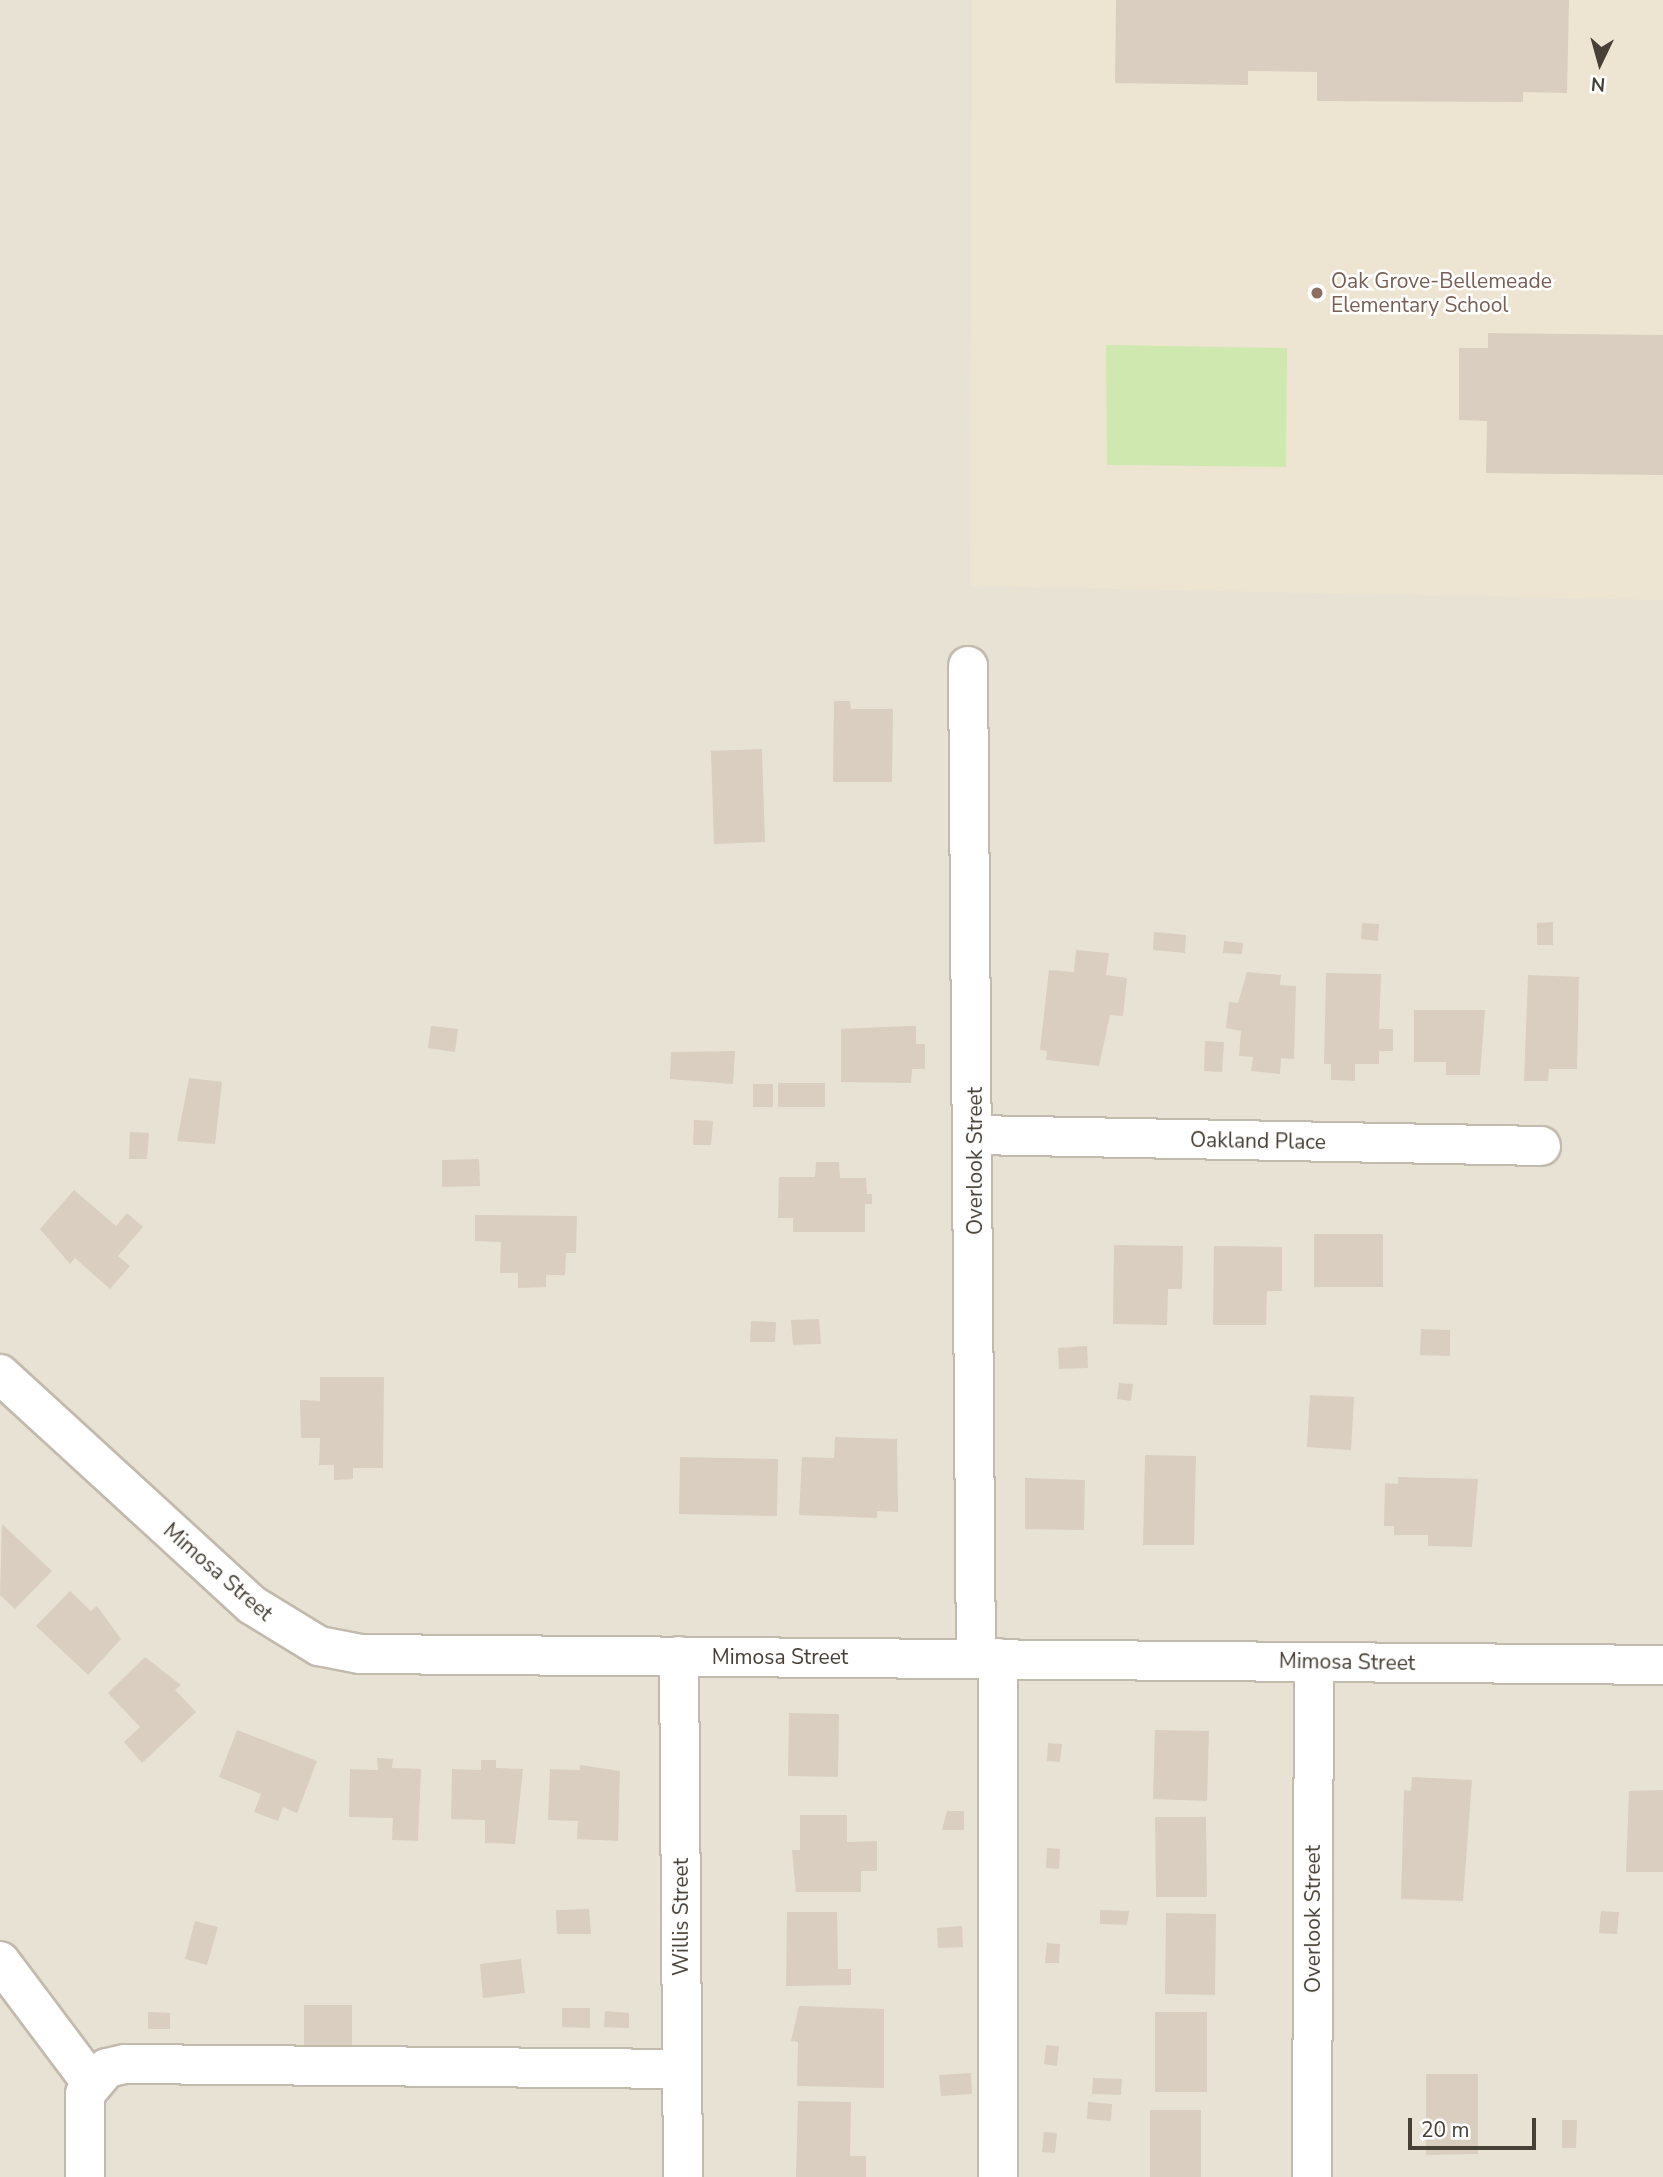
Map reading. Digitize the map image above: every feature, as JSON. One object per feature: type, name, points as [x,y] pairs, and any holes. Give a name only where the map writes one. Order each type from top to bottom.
[{"type":"street","name":"Overlook Street","points":[[968,666],[975,1135],[998,2177]]},
{"type":"street","name":"Oakland Place","points":[[975,1135],[1541,1146]]},
{"type":"street","name":"Mimosa Street","points":[[0,1374],[252,1605],[319,1646],[402,1657],[679,1656],[1663,1665]]},
{"type":"street","name":"Willis Street","points":[[679,1656],[683,2177]]},
{"type":"street","name":"Overlook Street","points":[[1312,2177],[1314,1662]]},
{"type":"street","points":[[0,1961],[91,2082]]},
{"type":"street","points":[[85,2177],[80,2113],[91,2082],[107,2068],[125,2064],[682,2069]]},
{"type":"shaded area","points":[[0,0],[1663,0],[1663,2177],[0,2177]]},
{"type":"shaded area","name":"Oak Grove-Bellemeade Elementary School","points":[[972,0],[1663,0],[1663,600],[970,586]]},
{"type":"green space","points":[[1106,345],[1287,348],[1286,467],[1107,465]]},
{"type":"building","points":[[1116,0],[1569,0],[1567,93],[1523,92],[1523,102],[1317,101],[1317,72],[1248,71],[1248,85],[1115,83]]},
{"type":"building","points":[[1488,333],[1663,335],[1663,475],[1486,473],[1487,421],[1459,420],[1459,348],[1488,348]]},
{"type":"building","points":[[834,701],[850,701],[851,709],[893,709],[892,782],[833,782]]},
{"type":"building","points":[[762,749],[765,842],[714,844],[711,751]]},
{"type":"building","points":[[1553,922],[1553,945],[1537,945],[1537,923]]},
{"type":"building","points":[[1362,923],[1379,924],[1378,941],[1361,939]]},
{"type":"building","points":[[1154,932],[1186,935],[1185,953],[1153,950]]},
{"type":"building","points":[[1224,941],[1243,943],[1242,954],[1223,953]]},
{"type":"building","points":[[1076,950],[1109,953],[1106,975],[1127,978],[1123,1016],[1110,1015],[1099,1066],[1046,1060],[1047,1051],[1040,1050],[1049,970],[1074,972]]},
{"type":"building","points":[[1247,972],[1281,975],[1280,985],[1296,986],[1294,1059],[1281,1058],[1280,1074],[1251,1071],[1253,1057],[1239,1056],[1241,1031],[1226,1028],[1229,1002],[1238,1003]]},
{"type":"building","points":[[1326,973],[1381,974],[1379,1029],[1393,1029],[1393,1051],[1379,1051],[1379,1064],[1355,1064],[1355,1081],[1331,1080],[1331,1064],[1324,1064]]},
{"type":"building","points":[[1528,975],[1579,977],[1577,1069],[1549,1069],[1548,1081],[1524,1081]]},
{"type":"building","points":[[1414,1010],[1485,1010],[1480,1075],[1446,1075],[1446,1062],[1414,1062]]},
{"type":"building","points":[[431,1026],[458,1029],[455,1052],[428,1048]]},
{"type":"building","points":[[916,1026],[916,1044],[925,1044],[925,1069],[912,1069],[911,1083],[841,1082],[841,1029]]},
{"type":"building","points":[[1205,1041],[1224,1042],[1222,1072],[1204,1071]]},
{"type":"building","points":[[735,1051],[733,1084],[670,1079],[671,1052]]},
{"type":"building","points":[[189,1078],[222,1082],[215,1144],[177,1141]]},
{"type":"building","points":[[778,1083],[825,1083],[825,1107],[778,1107]]},
{"type":"building","points":[[753,1084],[773,1084],[773,1107],[753,1107]]},
{"type":"building","points":[[694,1120],[713,1121],[711,1145],[693,1145]]},
{"type":"building","points":[[130,1132],[149,1133],[147,1159],[129,1159]]},
{"type":"building","points":[[479,1159],[480,1186],[442,1187],[442,1160]]},
{"type":"building","points":[[816,1162],[839,1162],[840,1178],[866,1178],[867,1194],[872,1194],[872,1204],[865,1204],[865,1232],[793,1232],[793,1218],[778,1218],[779,1177],[815,1177]]},
{"type":"building","points":[[74,1190],[116,1226],[127,1213],[143,1227],[118,1256],[130,1266],[110,1289],[75,1258],[70,1264],[40,1229]]},
{"type":"building","points":[[475,1215],[577,1216],[576,1253],[566,1253],[565,1275],[546,1275],[546,1287],[518,1288],[518,1273],[500,1273],[501,1242],[475,1241]]},
{"type":"building","points":[[1314,1234],[1383,1234],[1383,1287],[1314,1287]]},
{"type":"building","points":[[1114,1245],[1183,1246],[1182,1289],[1168,1289],[1167,1325],[1113,1324]]},
{"type":"building","points":[[1214,1246],[1282,1247],[1282,1291],[1267,1291],[1266,1325],[1213,1325]]},
{"type":"building","points":[[819,1319],[821,1344],[793,1345],[791,1320]]},
{"type":"building","points":[[751,1321],[776,1322],[775,1342],[750,1342]]},
{"type":"building","points":[[1421,1329],[1450,1330],[1450,1356],[1420,1355]]},
{"type":"building","points":[[1087,1346],[1088,1368],[1059,1369],[1058,1348]]},
{"type":"building","points":[[320,1377],[384,1377],[383,1468],[353,1468],[353,1479],[334,1480],[334,1465],[319,1465],[320,1438],[301,1438],[300,1400],[320,1401]]},
{"type":"building","points":[[1119,1383],[1133,1384],[1131,1401],[1117,1399]]},
{"type":"building","points":[[1310,1395],[1354,1397],[1351,1450],[1307,1447]]},
{"type":"building","points":[[835,1437],[897,1439],[898,1512],[877,1511],[877,1518],[799,1515],[802,1457],[834,1458]]},
{"type":"building","points":[[1145,1455],[1196,1456],[1194,1545],[1143,1545]]},
{"type":"building","points":[[680,1457],[778,1459],[777,1516],[679,1514]]},
{"type":"building","points":[[1398,1477],[1478,1479],[1472,1547],[1428,1546],[1428,1535],[1394,1535],[1394,1526],[1384,1526],[1385,1483],[1398,1484]]},
{"type":"building","points":[[1025,1478],[1085,1480],[1084,1530],[1025,1529]]},
{"type":"building","points":[[2,1524],[52,1571],[15,1609],[0,1595]]},
{"type":"building","points":[[70,1591],[91,1611],[97,1606],[121,1639],[88,1675],[36,1626]]},
{"type":"building","points":[[145,1657],[181,1685],[175,1690],[196,1712],[142,1763],[124,1742],[140,1727],[108,1693]]},
{"type":"building","points":[[789,1713],[839,1714],[838,1777],[788,1776]]},
{"type":"building","points":[[237,1730],[317,1761],[297,1813],[283,1807],[278,1821],[254,1812],[261,1794],[219,1777]]},
{"type":"building","points":[[1155,1730],[1209,1731],[1207,1801],[1153,1799]]},
{"type":"building","points":[[1048,1743],[1062,1744],[1060,1762],[1047,1761]]},
{"type":"building","points":[[377,1758],[393,1759],[392,1768],[421,1769],[418,1841],[392,1840],[393,1818],[349,1817],[350,1769],[378,1770]]},
{"type":"building","points":[[481,1760],[496,1760],[496,1768],[523,1769],[515,1844],[485,1843],[485,1820],[451,1819],[452,1769],[481,1770]]},
{"type":"building","points":[[580,1765],[620,1771],[618,1841],[577,1839],[578,1821],[548,1820],[550,1769],[580,1770]]},
{"type":"building","points":[[1412,1777],[1472,1780],[1463,1901],[1401,1899],[1404,1790],[1411,1791]]},
{"type":"building","points":[[1663,1790],[1663,1872],[1626,1872],[1629,1791]]},
{"type":"building","points":[[947,1811],[964,1811],[964,1830],[942,1830]]},
{"type":"building","points":[[800,1815],[847,1815],[847,1842],[877,1841],[877,1871],[861,1871],[861,1892],[796,1892],[792,1850],[800,1850]]},
{"type":"building","points":[[1155,1817],[1206,1817],[1207,1897],[1156,1897]]},
{"type":"building","points":[[1047,1848],[1060,1849],[1059,1869],[1046,1868]]},
{"type":"building","points":[[589,1909],[591,1934],[557,1934],[556,1910]]},
{"type":"building","points":[[1100,1910],[1129,1911],[1127,1925],[1100,1924]]},
{"type":"building","points":[[1601,1911],[1619,1912],[1617,1934],[1599,1933]]},
{"type":"building","points":[[787,1912],[837,1912],[838,1969],[851,1969],[851,1985],[786,1986]]},
{"type":"building","points":[[1166,1913],[1216,1914],[1215,1995],[1165,1994]]},
{"type":"building","points":[[195,1921],[218,1927],[207,1965],[185,1959]]},
{"type":"building","points":[[962,1926],[963,1947],[938,1948],[937,1928]]},
{"type":"building","points":[[1047,1943],[1060,1944],[1059,1963],[1045,1963]]},
{"type":"building","points":[[521,1959],[525,1993],[483,1998],[480,1964]]},
{"type":"building","points":[[304,2005],[352,2005],[352,2045],[304,2045]]},
{"type":"building","points":[[799,2006],[884,2009],[884,2088],[797,2086],[798,2042],[791,2041]]},
{"type":"building","points":[[562,2008],[590,2008],[590,2028],[562,2027]]},
{"type":"building","points":[[605,2011],[629,2013],[629,2028],[604,2027]]},
{"type":"building","points":[[148,2012],[170,2013],[170,2029],[148,2029]]},
{"type":"building","points":[[1155,2012],[1207,2012],[1207,2092],[1155,2092]]},
{"type":"building","points":[[1046,2045],[1059,2046],[1057,2066],[1044,2064]]},
{"type":"building","points":[[971,2073],[972,2094],[941,2096],[939,2075]]},
{"type":"building","points":[[1426,2074],[1478,2074],[1478,2154],[1426,2155]]},
{"type":"building","points":[[1093,2078],[1122,2079],[1121,2095],[1092,2094]]},
{"type":"building","points":[[798,2101],[851,2102],[850,2156],[866,2156],[866,2177],[796,2177]]},
{"type":"building","points":[[1088,2102],[1112,2104],[1111,2121],[1087,2119]]},
{"type":"building","points":[[1150,2110],[1201,2110],[1201,2177],[1150,2177]]},
{"type":"building","points":[[1562,2120],[1577,2120],[1576,2148],[1562,2148]]},
{"type":"building","points":[[1044,2132],[1057,2133],[1055,2153],[1042,2152]]},
{"type":"place","name":"Oak Grove-Bellemeade Elementary School","points":[[1317,293]]}]
